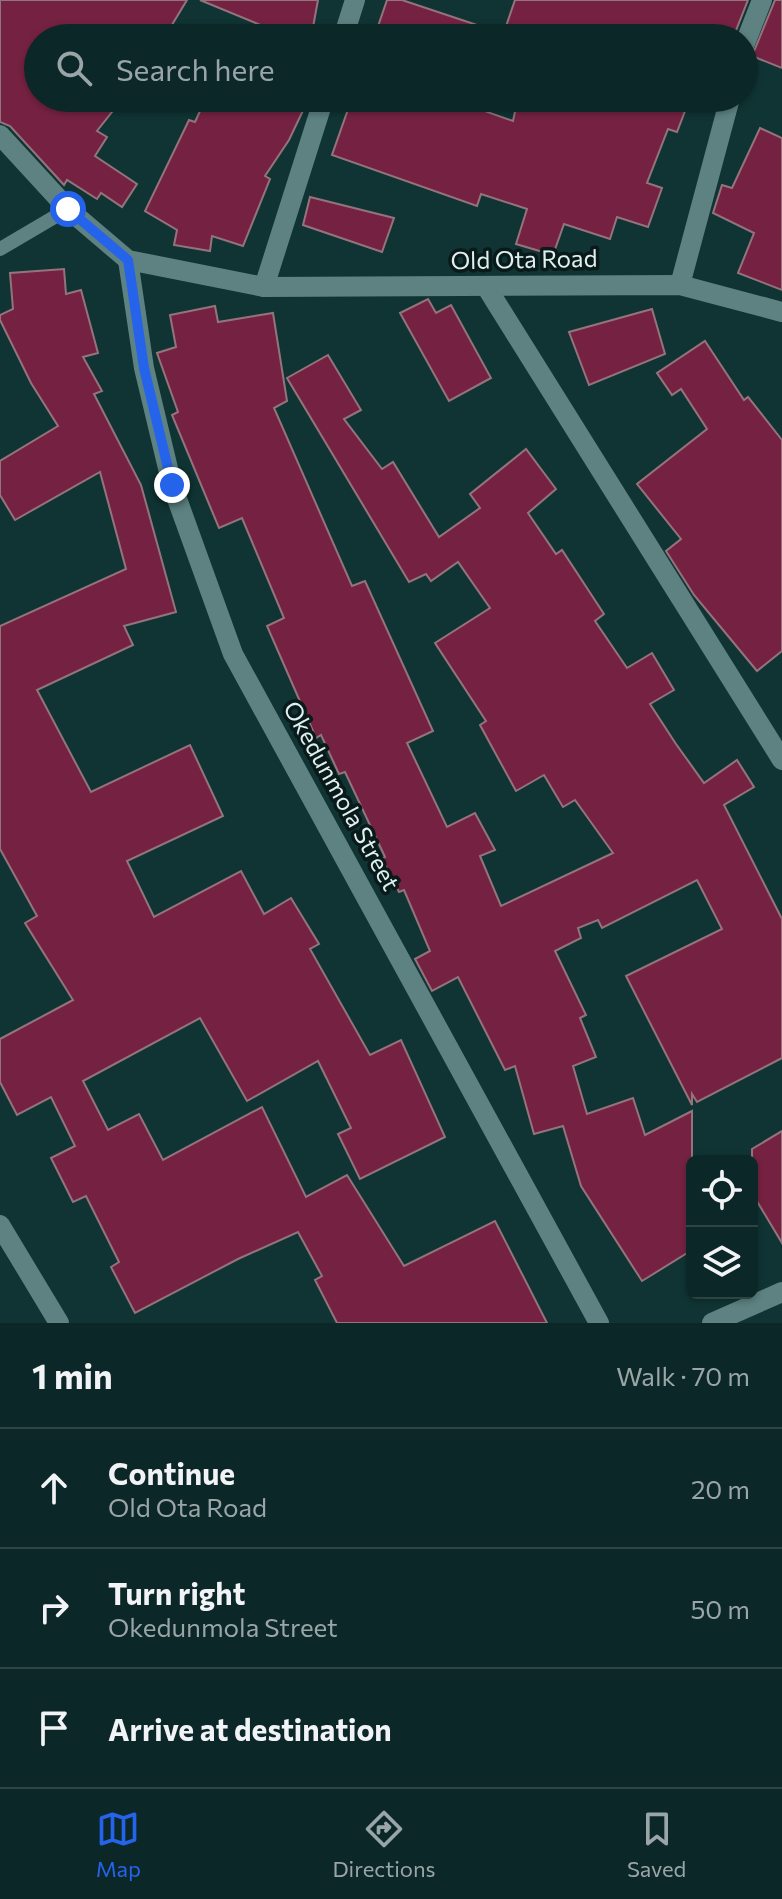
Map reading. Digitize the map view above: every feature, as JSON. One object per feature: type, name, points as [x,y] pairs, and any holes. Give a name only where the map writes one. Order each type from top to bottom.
[{"type":"street","points":[[347,24],[355,0]]},
{"type":"street","points":[[753,24],[762,0]]},
{"type":"street","points":[[264,287],[320,112]]},
{"type":"street","points":[[680,285],[726,112]]},
{"type":"street","points":[[0,135],[68,209],[128,260]]},
{"type":"street","name":"Old Ota Road","points":[[128,260],[264,287],[680,285],[782,312]]},
{"type":"street","name":"Okedunmola Street","points":[[128,260],[144,368],[172,485],[233,654],[599,1323]]},
{"type":"street","points":[[487,288],[782,760]]},
{"type":"street","points":[[0,1225],[59,1323]]},
{"type":"street","points":[[712,1323],[782,1292]]},
{"type":"lane","points":[[0,249],[68,209]]},
{"type":"building","points":[[0,0],[187,0],[172,24],[24,24],[24,112],[112,112],[97,131],[107,137],[95,156],[137,184],[122,207],[101,193],[97,199],[67,180],[64,185],[10,126],[0,122]]},
{"type":"building","points":[[200,0],[318,0],[314,24],[258,24]]},
{"type":"building","points":[[387,0],[402,0],[474,24],[379,24]]},
{"type":"building","points":[[515,0],[748,0],[739,24],[507,24]]},
{"type":"building","points":[[775,0],[782,0],[782,68],[758,58],[758,41]]},
{"type":"building","points":[[200,112],[302,112],[289,140],[265,176],[270,179],[243,246],[212,236],[210,251],[174,245],[177,230],[145,211],[189,120],[195,122]]},
{"type":"building","points":[[347,112],[488,112],[513,121],[515,112],[685,112],[677,132],[668,129],[647,183],[662,188],[648,227],[617,217],[610,239],[564,224],[553,255],[516,244],[527,209],[481,194],[477,206],[332,155]]},
{"type":"building","points":[[760,128],[782,138],[782,290],[738,273],[754,233],[713,213],[722,185],[732,188]]},
{"type":"building","points":[[310,197],[394,218],[382,252],[303,225]]},
{"type":"building","points":[[64,269],[66,294],[81,290],[98,353],[83,357],[102,391],[94,394],[141,485],[176,612],[124,626],[133,645],[37,690],[91,792],[190,745],[223,816],[127,861],[154,917],[241,871],[264,914],[291,898],[319,944],[310,949],[370,1055],[401,1040],[445,1137],[360,1179],[338,1134],[351,1128],[318,1061],[247,1101],[200,1018],[83,1081],[108,1130],[139,1114],[163,1160],[262,1107],[306,1197],[347,1175],[404,1266],[495,1221],[547,1323],[337,1323],[315,1280],[322,1276],[298,1232],[238,1259],[135,1313],[111,1267],[119,1262],[86,1196],[73,1202],[51,1158],[75,1146],[51,1097],[17,1115],[0,1082],[0,1039],[73,1000],[25,923],[37,916],[0,849],[0,626],[126,569],[100,472],[15,520],[0,495],[0,461],[58,426],[31,383],[0,320],[0,315],[13,309],[10,273]]},
{"type":"building","points":[[428,299],[436,313],[451,305],[491,378],[449,401],[400,313]]},
{"type":"building","points":[[215,306],[218,322],[273,313],[287,401],[274,408],[352,586],[365,581],[433,731],[407,743],[447,827],[475,813],[495,850],[480,856],[501,906],[613,853],[575,800],[563,807],[544,775],[516,791],[480,725],[486,721],[435,643],[490,608],[458,562],[431,581],[426,574],[409,582],[287,378],[328,355],[361,410],[344,419],[382,469],[393,462],[439,537],[480,508],[470,494],[526,449],[556,489],[528,513],[556,554],[562,550],[604,614],[595,621],[627,668],[652,653],[674,690],[650,704],[676,744],[704,783],[737,760],[754,787],[724,805],[782,919],[782,1058],[697,1102],[692,1094],[692,1105],[626,976],[722,929],[697,880],[602,928],[598,920],[578,928],[581,938],[555,951],[586,1015],[580,1018],[596,1057],[573,1066],[587,1114],[633,1098],[645,1135],[692,1111],[692,1155],[686,1155],[686,1254],[642,1281],[581,1186],[563,1126],[534,1134],[515,1066],[505,1070],[458,977],[432,991],[415,959],[430,951],[404,890],[399,892],[382,859],[385,857],[345,772],[339,774],[321,735],[316,738],[267,626],[284,618],[242,518],[219,528],[172,415],[178,412],[157,353],[176,347],[170,315]]},
{"type":"building","points":[[652,309],[665,354],[589,385],[569,332]]},
{"type":"building","points":[[705,341],[744,400],[748,397],[782,440],[782,651],[757,671],[694,595],[666,551],[681,539],[637,484],[707,429],[681,389],[672,395],[657,373]]},
{"type":"building","points":[[782,1131],[782,1243],[758,1203],[758,1155],[752,1155],[752,1149]]},
{"type":"route","points":[[68,209],[128,260],[144,368],[172,485]]}]
